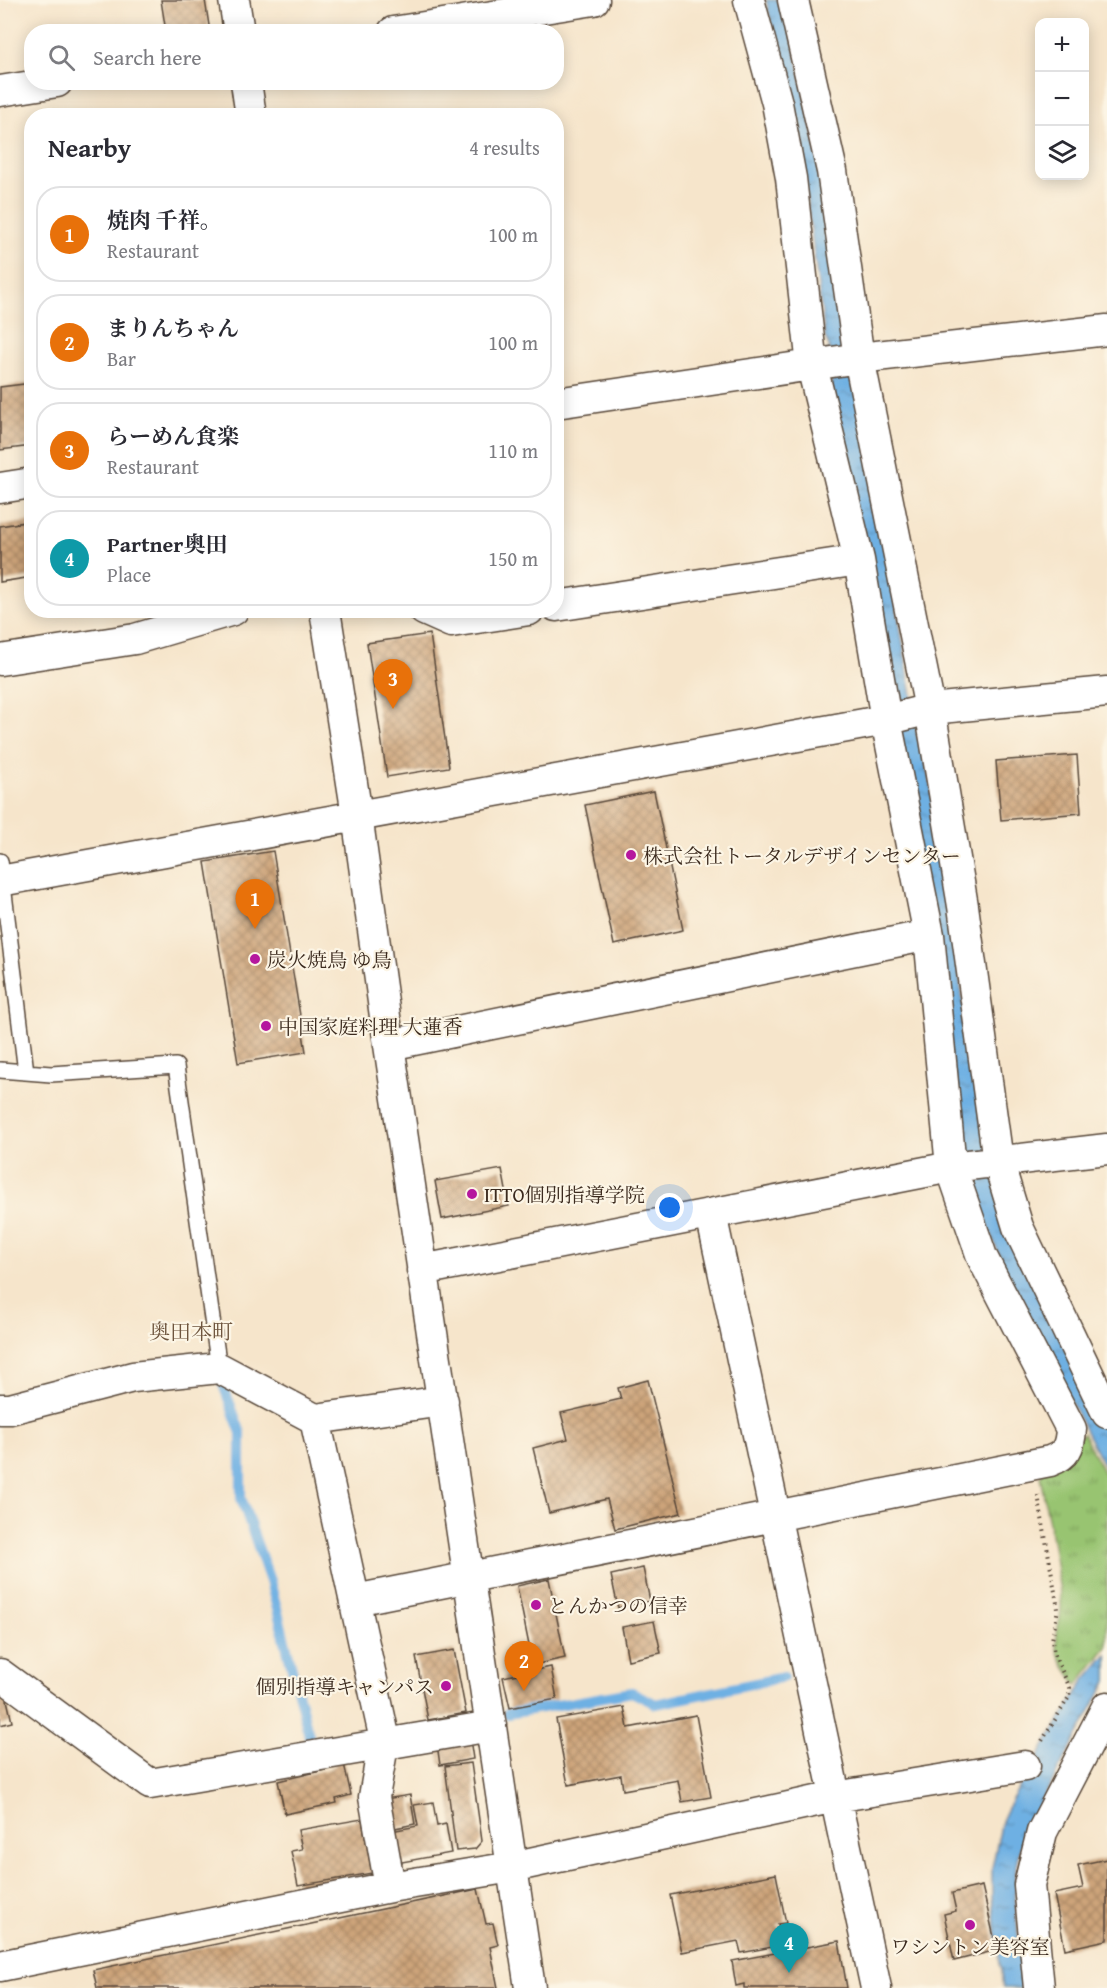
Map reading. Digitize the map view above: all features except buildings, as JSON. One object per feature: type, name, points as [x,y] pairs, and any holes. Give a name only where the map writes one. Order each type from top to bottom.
[{"type":"street","points":[[234,0],[238,24]]},
{"type":"street","points":[[443,24],[594,0]]},
{"type":"street","points":[[355,1599],[1032,1465],[1062,1456],[1070,1444],[1071,1430],[982,1257],[951,1167],[929,935],[886,720],[859,560],[812,366],[791,178],[777,103],[748,0]]},
{"type":"street","points":[[793,0],[832,171],[858,358],[930,709],[963,906],[998,1161],[1018,1227],[1107,1413]]},
{"type":"street","points":[[0,91],[24,87]]},
{"type":"street","points":[[247,90],[250,108]]},
{"type":"street","points":[[564,402],[858,358],[1107,330]]},
{"type":"street","points":[[0,488],[24,484]]},
{"type":"street","points":[[564,605],[859,560]]},
{"type":"street","points":[[0,660],[135,639],[206,618]]},
{"type":"street","points":[[326,618],[530,1988]]},
{"type":"street","points":[[442,618],[451,622],[477,618]]},
{"type":"street","points":[[1,874],[357,815],[886,720],[930,709],[1107,692]]},
{"type":"street","points":[[389,1045],[929,935]]},
{"type":"street","points":[[422,1270],[951,1167],[1107,1149]]},
{"type":"street","points":[[711,1214],[876,1988]]},
{"type":"street","points":[[0,1409],[10,1409],[134,1377],[219,1368],[315,1419],[443,1401]]},
{"type":"street","points":[[315,1419],[383,1731],[383,1745],[374,1797],[390,1887]]},
{"type":"street","points":[[0,1674],[150,1784],[491,1726]]},
{"type":"street","points":[[1039,1988],[1029,1886],[1042,1832],[1107,1707]]},
{"type":"street","points":[[0,1966],[390,1887],[512,1867],[835,1797],[1025,1766]]},
{"type":"lane","points":[[1,874],[26,1072]]},
{"type":"lane","points":[[0,1070],[51,1074],[176,1066],[219,1368]]},
{"type":"path","points":[[1025,1766],[1069,1697],[1070,1688],[1054,1654],[1052,1640],[1058,1609],[1032,1465]]},
{"type":"green space","points":[[1083,1433],[1107,1479],[1107,1647],[1077,1685],[1057,1649],[1056,1638],[1061,1603],[1055,1555],[1040,1476]]},
{"type":"water","points":[[766,0],[784,0],[818,157],[913,701],[917,737],[920,739],[931,788],[982,1129],[1107,1430],[1107,1472],[1010,1284],[975,1190],[831,389],[832,382],[825,350],[830,349],[825,337],[801,155]]},
{"type":"water","points":[[1107,1654],[1107,1681],[1026,1830],[1016,1866],[1015,1896],[1023,1988],[1003,1988],[992,1898],[992,1868],[1002,1821],[1012,1799],[1084,1681]]},
{"type":"waterway","points":[[222,1382],[241,1433],[241,1498],[270,1581],[312,1748]]},
{"type":"waterway","points":[[507,1714],[632,1692],[656,1704],[784,1677]]},
{"type":"place","name":"らーめん食楽","points":[[393,709]]},
{"type":"place","name":"株式会社トータルデザインセンター","points":[[631,855]]},
{"type":"place","name":"焼肉 千祥。","points":[[255,929]]},
{"type":"place","name":"炭火焼鳥 ゆ鳥","points":[[255,959]]},
{"type":"place","name":"中国家庭料理 大蓮香","points":[[266,1026]]},
{"type":"place","name":"ITTO個別指導学院","points":[[472,1194]]},
{"type":"place","name":"とんかつの信幸","points":[[536,1605]]},
{"type":"place","name":"個別指導キャンパス","points":[[446,1686]]},
{"type":"place","name":"まりんちゃん","points":[[524,1691]]},
{"type":"place","name":"ワシントン美容室","points":[[970,1925]]},
{"type":"place","name":"Partner奥田","points":[[789,1973]]},
{"type":"district","name":"奥田本町","points":[[191,1331]]}]
